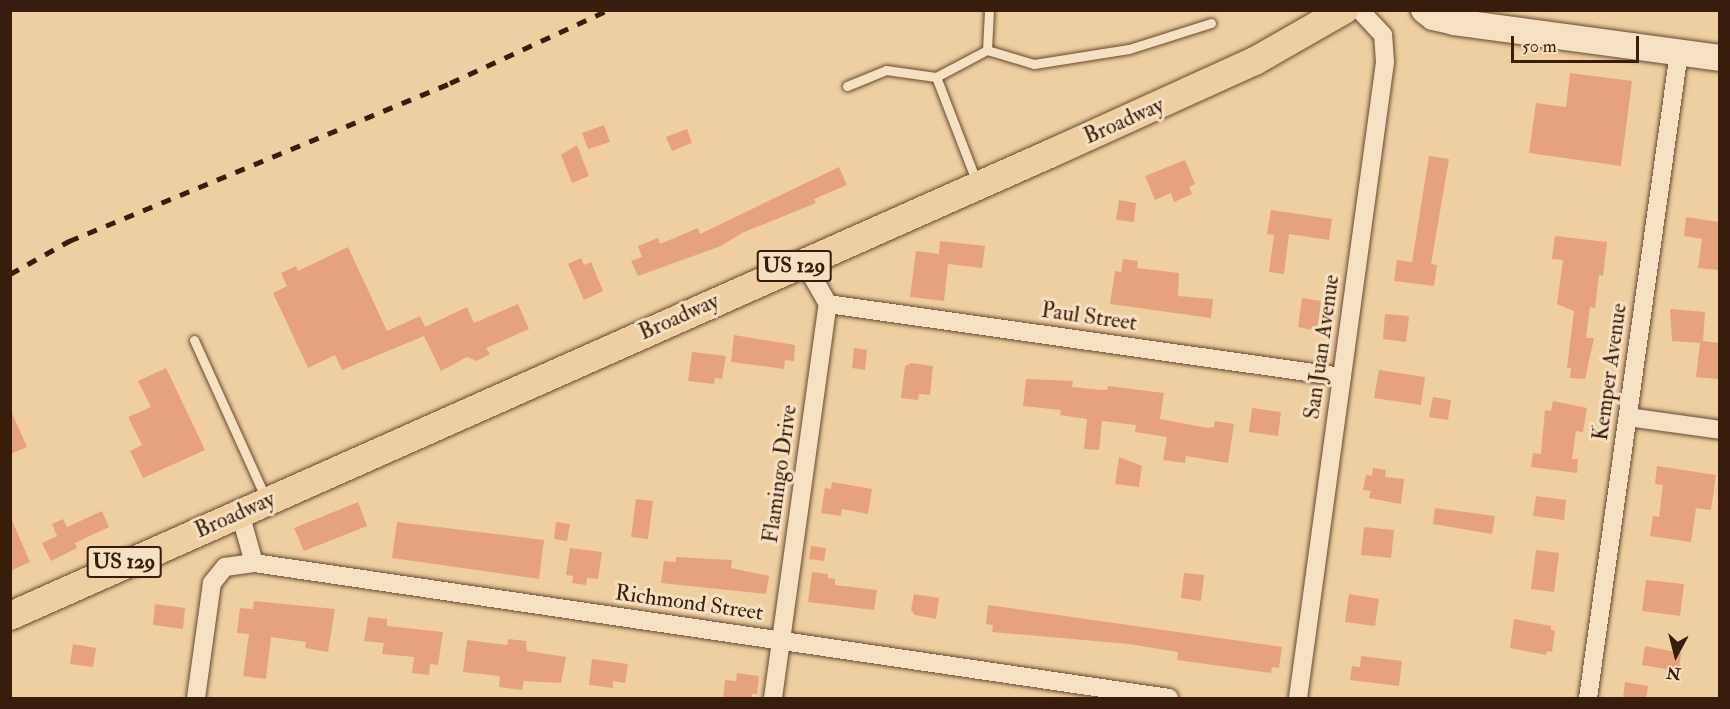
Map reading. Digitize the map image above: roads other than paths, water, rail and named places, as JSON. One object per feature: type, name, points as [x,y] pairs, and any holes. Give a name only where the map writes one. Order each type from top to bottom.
[{"type":"main road","name":"Broadway","points":[[10,616],[1255,61],[1344,10]]},
{"type":"street","name":"San Juan Avenue","points":[[1298,699],[1386,46],[1379,29],[1360,10]]},
{"type":"street","points":[[1424,10],[1454,22],[1719,58]]},
{"type":"street","name":"Kemper Avenue","points":[[1588,699],[1679,52]]},
{"type":"street","points":[[804,262],[828,304]]},
{"type":"street","name":"Paul Street","points":[[828,304],[1342,377]]},
{"type":"street","name":"Flamingo Drive","points":[[773,699],[828,304]]},
{"type":"street","points":[[1628,417],[1719,430]]},
{"type":"street","points":[[240,513],[254,563]]},
{"type":"street","name":"Richmond Street","points":[[196,699],[213,583],[225,567],[254,563],[1169,699]]},
{"type":"lane","points":[[987,50],[989,10]]},
{"type":"lane","points":[[848,86],[886,70],[936,77],[987,50],[1034,64],[1129,49],[1211,23]]},
{"type":"lane","points":[[936,77],[978,185]]},
{"type":"lane","points":[[194,340],[267,501]]},
{"type":"railway","points":[[10,274],[69,241],[450,83],[608,10]]}]
